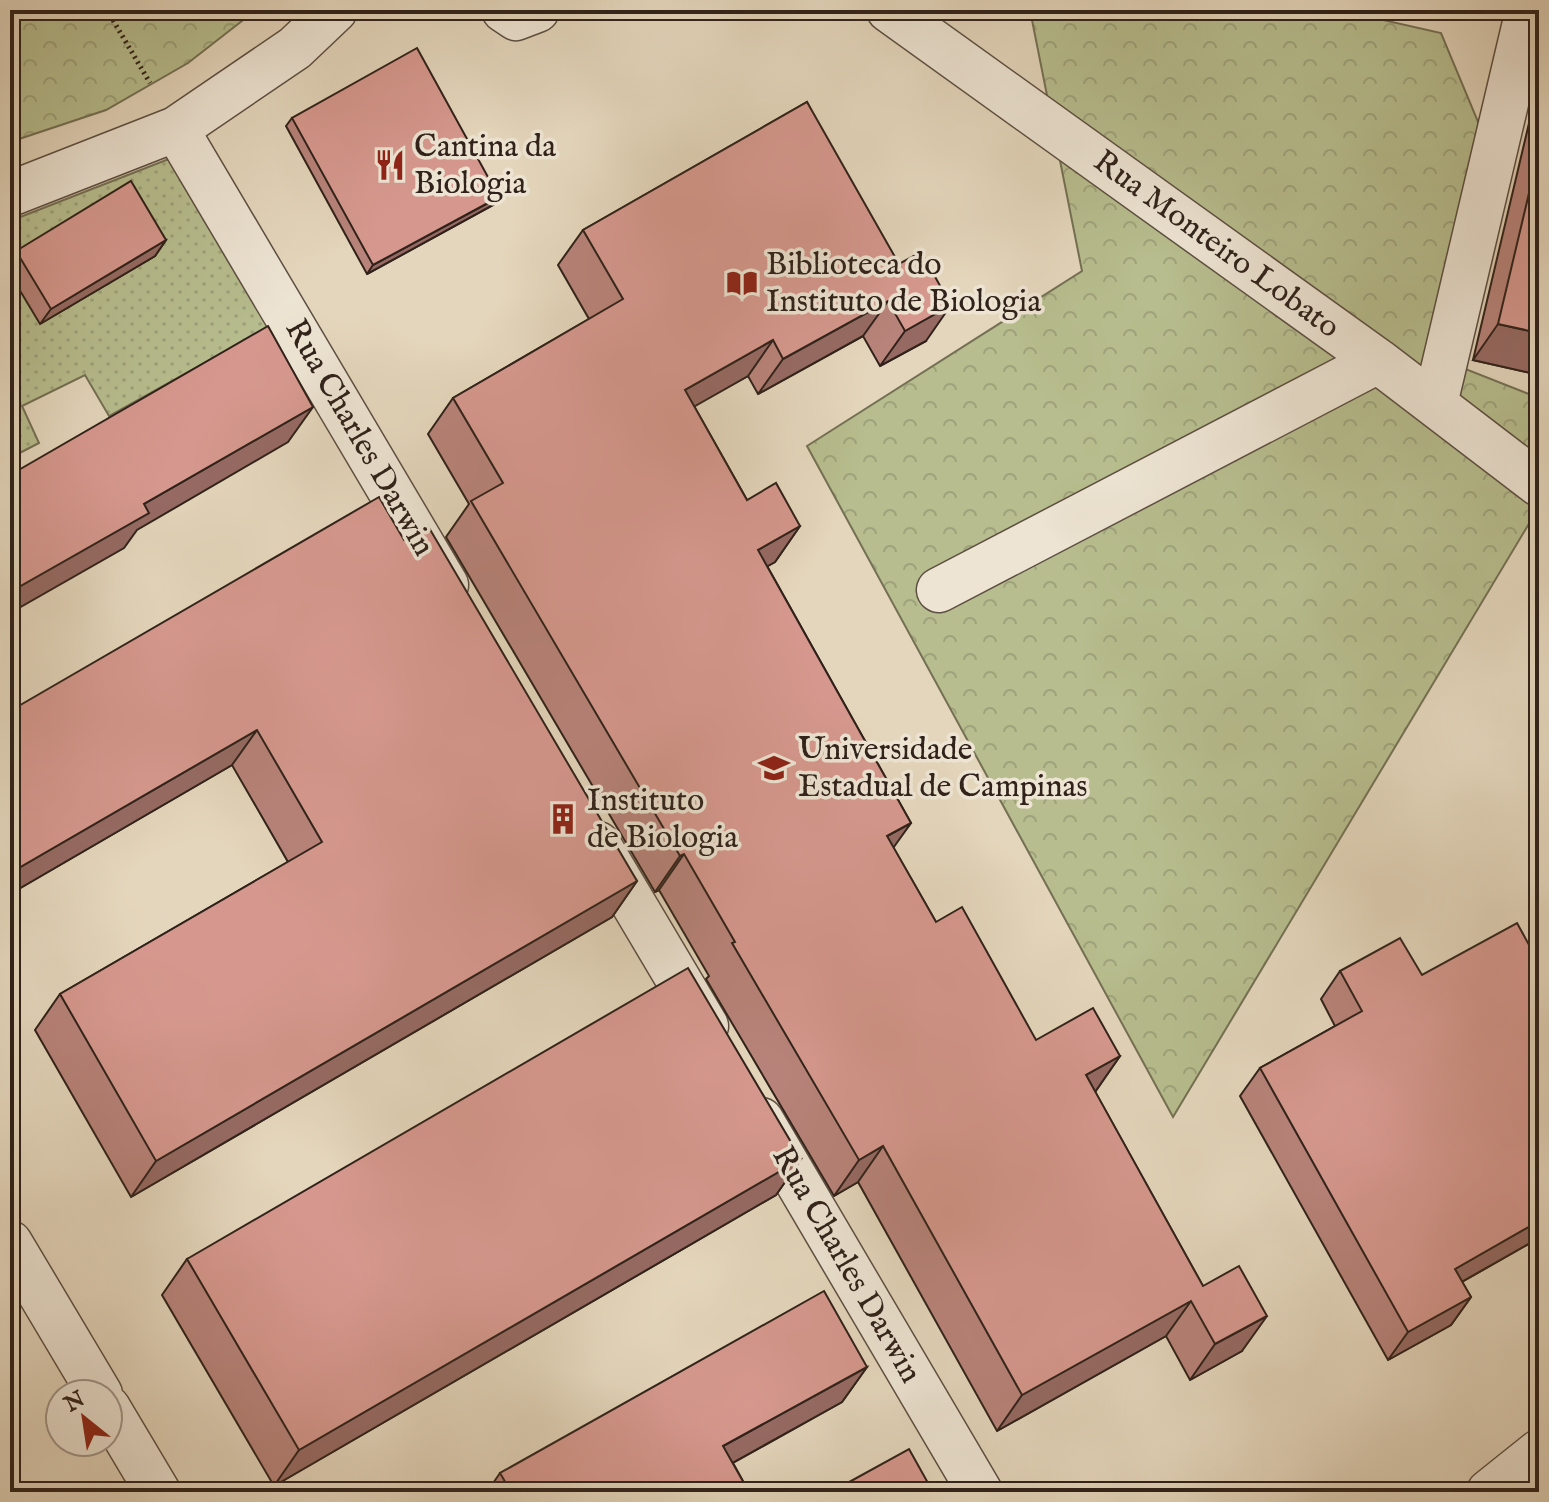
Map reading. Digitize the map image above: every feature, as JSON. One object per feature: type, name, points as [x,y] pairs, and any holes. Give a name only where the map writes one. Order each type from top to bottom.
[{"type":"street","points":[[10,194],[176,129],[295,48],[335,10]]},
{"type":"street","points":[[504,10],[516,18],[537,10]]},
{"type":"street","name":"Rua Monteiro Lobato","points":[[889,10],[1378,361],[1539,484]]},
{"type":"street","points":[[1435,404],[1528,10]]},
{"type":"street","name":"Rua Charles Darwin","points":[[176,129],[465,617]]},
{"type":"street","points":[[939,590],[1378,361]]},
{"type":"street","name":"Rua Charles Darwin","points":[[578,809],[980,1492]]},
{"type":"street","points":[[10,1243],[90,1378]]},
{"type":"street","points":[[124,1435],[158,1492]]},
{"type":"street","points":[[1489,1492],[1539,1452]]},
{"type":"path","points":[[107,10],[176,129]]},
{"type":"green space","points":[[10,10],[256,10],[188,63],[106,110],[10,142]]},
{"type":"green space","points":[[1030,10],[1339,10],[1441,33],[1504,184],[1450,363],[1539,398],[1539,507],[1173,1117],[807,446],[1082,271]]},
{"type":"green space","points":[[179,155],[274,324],[109,416],[85,375],[22,406],[39,443],[10,458],[10,221]]},
{"type":"building","name":"Cantina da Biologia","points":[[417,48],[499,197],[373,265],[292,118]]},
{"type":"building","points":[[807,102],[899,264],[921,252],[951,305],[905,331],[888,301],[783,359],[773,340],[685,390],[747,500],[776,483],[800,526],[758,550],[911,823],[887,836],[936,922],[962,907],[1036,1040],[1093,1008],[1120,1056],[1086,1075],[1203,1286],[1239,1266],[1267,1316],[1215,1344],[1191,1301],[1022,1395],[883,1146],[859,1160],[732,943],[735,942],[684,854],[680,856],[471,501],[503,483],[453,398],[623,299],[583,230]]},
{"type":"building","points":[[1539,151],[1539,333],[1498,324]]},
{"type":"building","points":[[131,181],[166,240],[51,309],[16,251]]},
{"type":"building","points":[[268,326],[313,407],[144,504],[149,513],[10,592],[10,475]]},
{"type":"building","points":[[379,497],[404,540],[428,526],[637,881],[156,1161],[60,994],[322,842],[257,730],[10,873],[10,711]]},
{"type":"building","points":[[1517,923],[1539,963],[1539,1221],[1455,1269],[1471,1297],[1408,1332],[1260,1068],[1362,1011],[1340,971],[1400,938],[1422,975]]},
{"type":"building","points":[[688,968],[801,1159],[299,1450],[187,1259]]},
{"type":"building","points":[[824,1291],[867,1367],[723,1446],[749,1492],[511,1492],[500,1473]]},
{"type":"building","points":[[909,1449],[933,1492],[831,1492]]},
{"type":"place","name":"Cantina da Biologia","points":[[390,165]]},
{"type":"place","name":"Biblioteca do Instituto de Biologia","points":[[742,283]]},
{"type":"place","name":"Universidade Estadual de Campinas","points":[[774,768]]},
{"type":"place","name":"Instituto de Biologia","points":[[563,819]]}]
